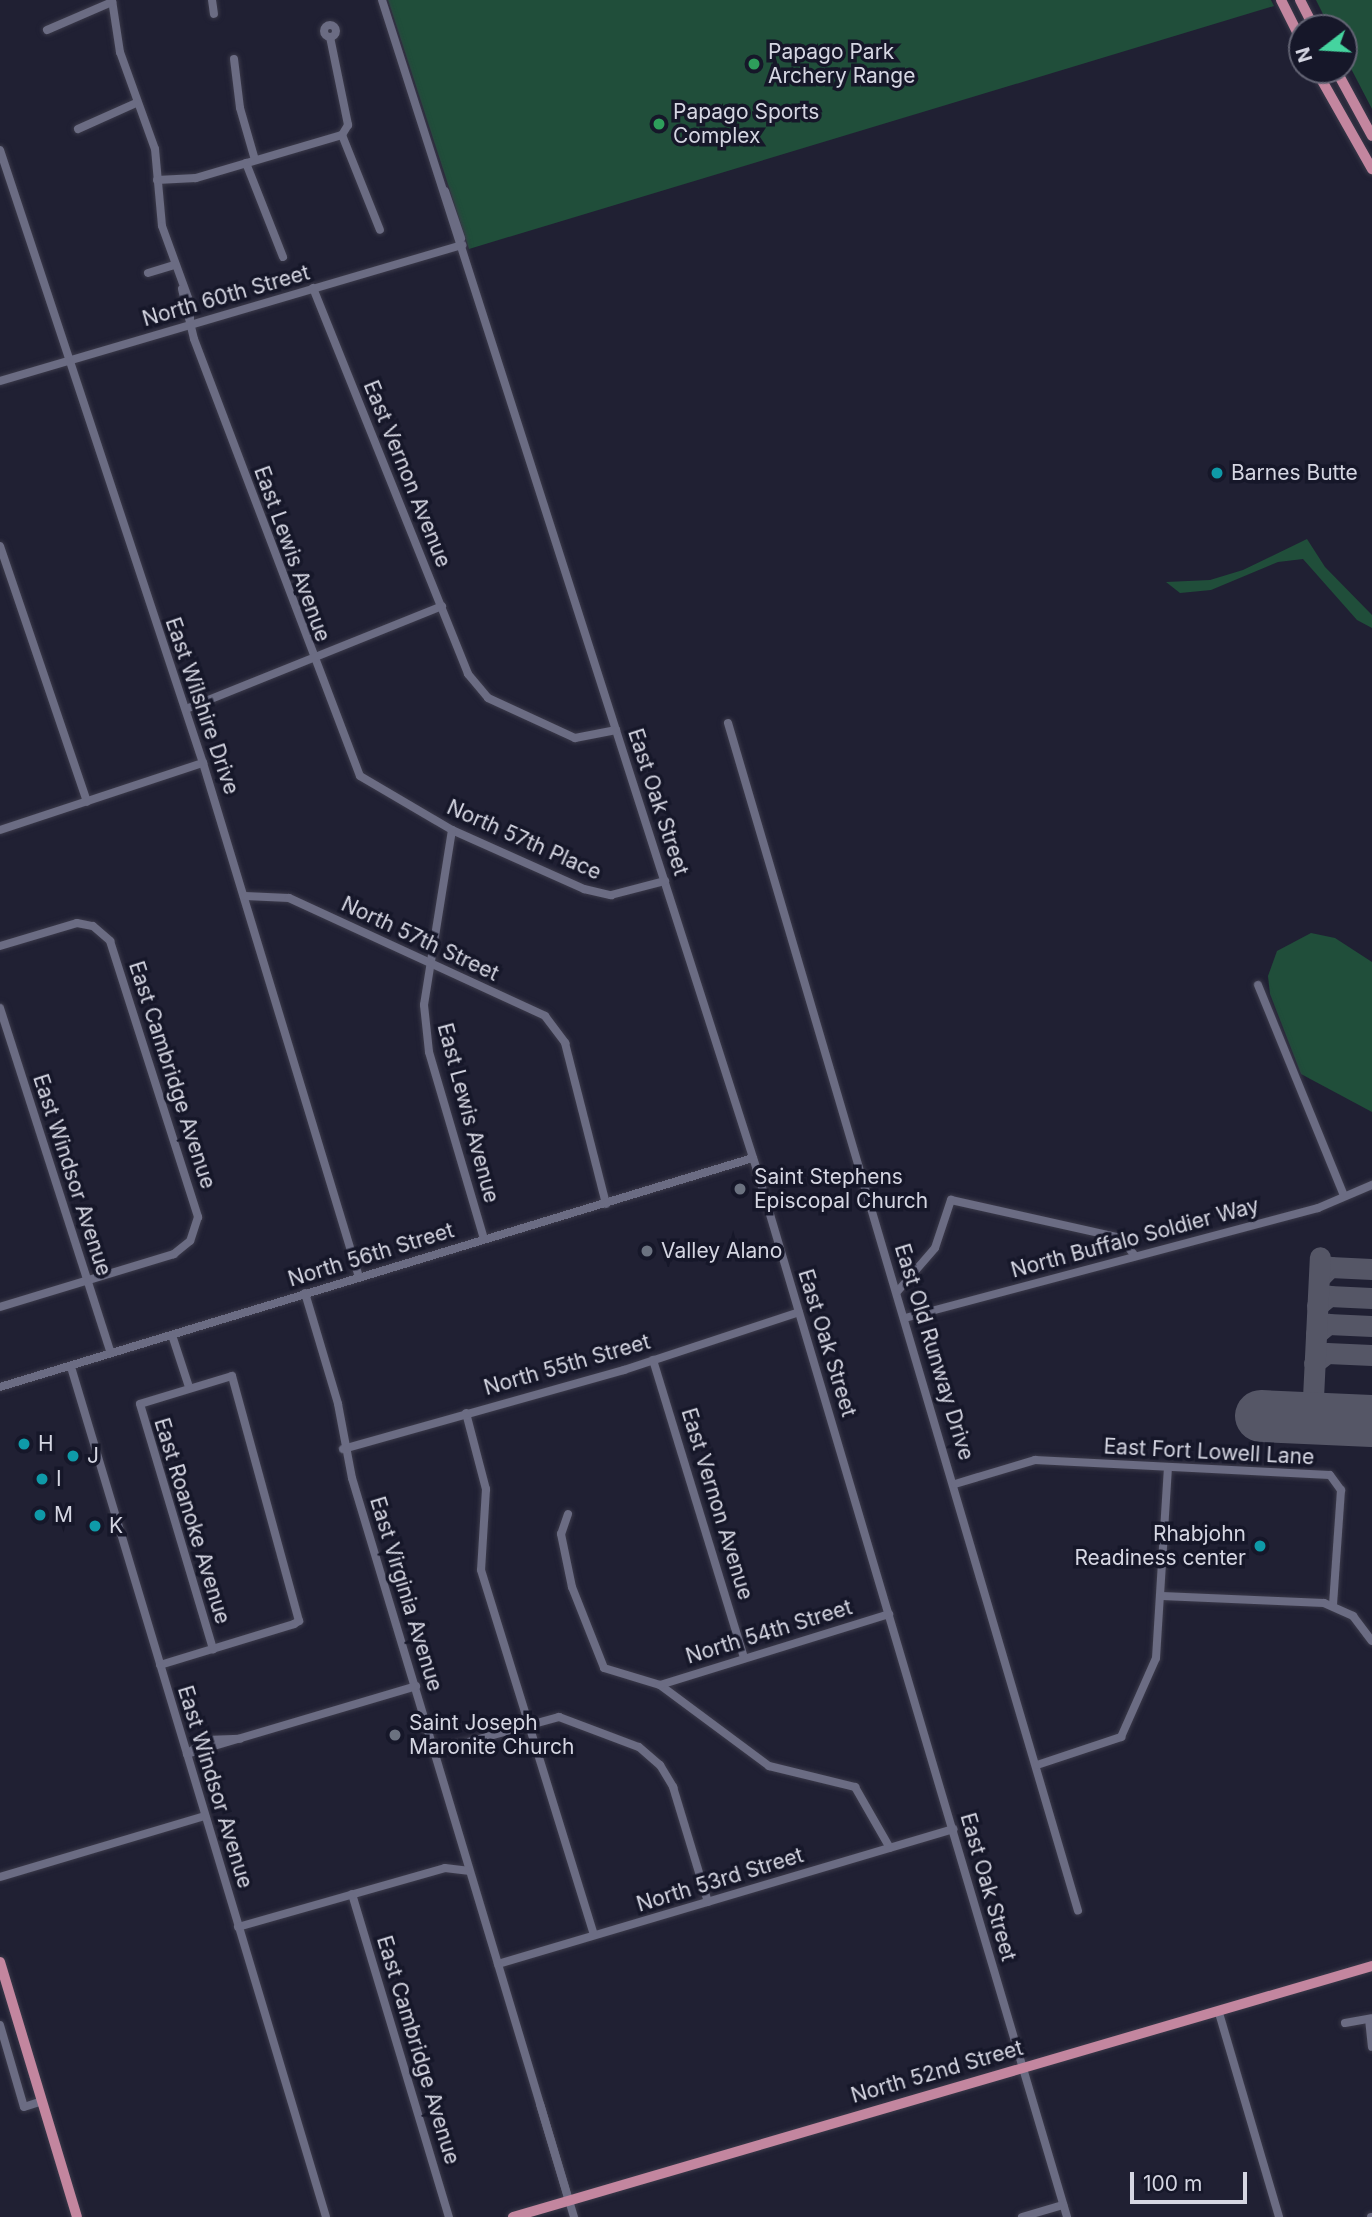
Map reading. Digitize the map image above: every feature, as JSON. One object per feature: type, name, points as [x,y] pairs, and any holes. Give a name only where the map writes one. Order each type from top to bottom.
[{"type":"main road","points":[[1324,84],[1372,169]]},
{"type":"main road","points":[[1344,84],[1372,136]]},
{"type":"main road","points":[[0,1962],[77,2217]]},
{"type":"main road","name":"North 52nd Street","points":[[513,2217],[1023,2067],[1371,1969]]},
{"type":"street","points":[[212,0],[214,14]]},
{"type":"street","name":"East Oak Street","points":[[382,0],[753,1158],[1067,2217]]},
{"type":"street","points":[[47,30],[112,1]]},
{"type":"street","name":"East Lewis Avenue","points":[[112,1],[136,103],[155,149],[162,226],[192,313],[190,324],[349,759],[374,787]]},
{"type":"street","points":[[157,180],[196,177],[342,135],[348,125],[330,37]]},
{"type":"street","points":[[234,59],[240,108],[251,161],[283,257]]},
{"type":"street","points":[[78,129],[136,103]]},
{"type":"street","points":[[342,135],[380,230]]},
{"type":"street","name":"East Wilshire Drive","points":[[0,150],[67,361],[186,709],[359,1278]]},
{"type":"street","name":"North 60th Street","points":[[0,381],[461,245]]},
{"type":"street","points":[[148,273],[174,265]]},
{"type":"street","name":"East Vernon Avenue","points":[[313,288],[468,674],[488,698],[575,738],[616,730]]},
{"type":"street","points":[[0,546],[87,802]]},
{"type":"street","points":[[186,709],[442,606]]},
{"type":"street","name":"East Old Runway Drive","points":[[728,723],[955,1484],[1078,1911]]},
{"type":"street","points":[[0,830],[203,763]]},
{"type":"street","name":"North 57th Place","points":[[374,787],[452,830],[584,889],[611,895],[665,881]]},
{"type":"street","name":"East Lewis Avenue","points":[[452,830],[424,1005],[429,1052],[484,1239]]},
{"type":"street","name":"North 57th Street","points":[[245,896],[289,898],[545,1016],[565,1043],[606,1203]]},
{"type":"street","name":"East Cambridge Avenue","points":[[0,946],[67,925],[93,926],[114,950],[196,1207],[190,1241],[174,1254],[87,1280]]},
{"type":"street","points":[[1258,985],[1344,1196]]},
{"type":"street","name":"East Windsor Avenue","points":[[0,1008],[111,1353]]},
{"type":"street","name":"North 56th Street","points":[[0,1387],[753,1158]]},
{"type":"street","name":"North Buffalo Soldier Way","points":[[905,1318],[1135,1256],[1344,1196],[1372,1185]]},
{"type":"street","points":[[897,1292],[935,1248],[951,1200],[1121,1238],[1135,1256]]},
{"type":"street","points":[[0,1307],[87,1280]]},
{"type":"street","name":"East Virginia Avenue","points":[[305,1293],[338,1404],[343,1449],[470,1862],[468,1871],[540,2103],[540,2117],[574,2217]]},
{"type":"street","name":"North 55th Street","points":[[343,1449],[653,1360],[799,1312]]},
{"type":"street","points":[[160,1665],[299,1621],[232,1376],[189,1387],[172,1335]]},
{"type":"street","name":"East Vernon Avenue","points":[[653,1360],[744,1658]]},
{"type":"street","name":"East Windsor Avenue","points":[[71,1367],[326,2217]]},
{"type":"street","name":"East Roanoke Avenue","points":[[189,1387],[140,1404],[213,1649]]},
{"type":"street","points":[[466,1413],[486,1489],[481,1570],[594,1935]]},
{"type":"street","name":"East Fort Lowell Lane","points":[[955,1484],[1035,1460],[1337,1479],[1341,1490],[1333,1605]]},
{"type":"street","points":[[1037,1765],[1121,1737],[1159,1650],[1168,1467]]},
{"type":"street","points":[[568,1514],[561,1529],[564,1551],[599,1663],[660,1685],[769,1766],[855,1787],[890,1848]]},
{"type":"street","points":[[1162,1596],[1333,1605],[1353,1616],[1372,1641]]},
{"type":"street","name":"North 54th Street","points":[[660,1685],[889,1614]]},
{"type":"street","points":[[187,1754],[206,1740],[218,1744],[240,1739],[416,1686]]},
{"type":"street","points":[[435,1751],[529,1722],[570,1719],[639,1747],[660,1765],[680,1804],[708,1902]]},
{"type":"street","points":[[0,1877],[205,1816]]},
{"type":"street","name":"North 53rd Street","points":[[498,1964],[953,1829]]},
{"type":"street","points":[[239,1927],[445,1868],[468,1871]]},
{"type":"street","name":"East Cambridge Avenue","points":[[352,1894],[449,2217]]},
{"type":"street","points":[[1219,2013],[1279,2217]]},
{"type":"street","points":[[1345,2023],[1371,2018],[1372,2047]]},
{"type":"street","points":[[0,2025],[24,2107],[42,2101]]},
{"type":"street","points":[[1022,2217],[1063,2205]]},
{"type":"green space","name":"Papago Sports Complex","points":[[388,0],[1271,0],[1274,6],[469,249]]},
{"type":"green space","points":[[1316,0],[1372,0],[1372,109],[1358,82],[1358,14],[1323,14]]},
{"type":"green space","points":[[1307,539],[1325,567],[1372,615],[1372,628],[1357,620],[1303,559],[1278,562],[1211,590],[1180,593],[1166,582],[1210,580],[1243,570]]},
{"type":"green space","points":[[1311,933],[1335,938],[1372,962],[1372,1112],[1301,1074],[1270,994],[1268,976],[1277,951]]},
{"type":"taxiway","points":[[1312,1418],[1320,1257]]},
{"type":"taxiway","points":[[1319,1278],[1330,1267],[1372,1269]]},
{"type":"taxiway","points":[[1317,1306],[1329,1296],[1372,1298]]},
{"type":"taxiway","points":[[1316,1334],[1328,1324],[1372,1326]]},
{"type":"taxiway","points":[[1314,1363],[1327,1353],[1372,1355]]},
{"type":"runway","points":[[1261,1416],[1372,1421]]},
{"type":"place","name":"Papago Park Archery Range","points":[[754,64]]},
{"type":"place","name":"Papago Sports Complex","points":[[659,124]]},
{"type":"place","name":"Barnes Butte","points":[[1217,473]]},
{"type":"place","name":"Saint Stephens Episcopal Church","points":[[740,1189]]},
{"type":"place","name":"Valley Alano","points":[[647,1251]]},
{"type":"place","name":"H","points":[[24,1444]]},
{"type":"place","name":"J","points":[[73,1456]]},
{"type":"place","name":"I","points":[[42,1479]]},
{"type":"place","name":"M","points":[[40,1515]]},
{"type":"place","name":"K","points":[[95,1526]]},
{"type":"place","name":"Rhabjohn Readiness center","points":[[1260,1546]]},
{"type":"place","name":"Saint Joseph Maronite Church","points":[[395,1735]]}]
